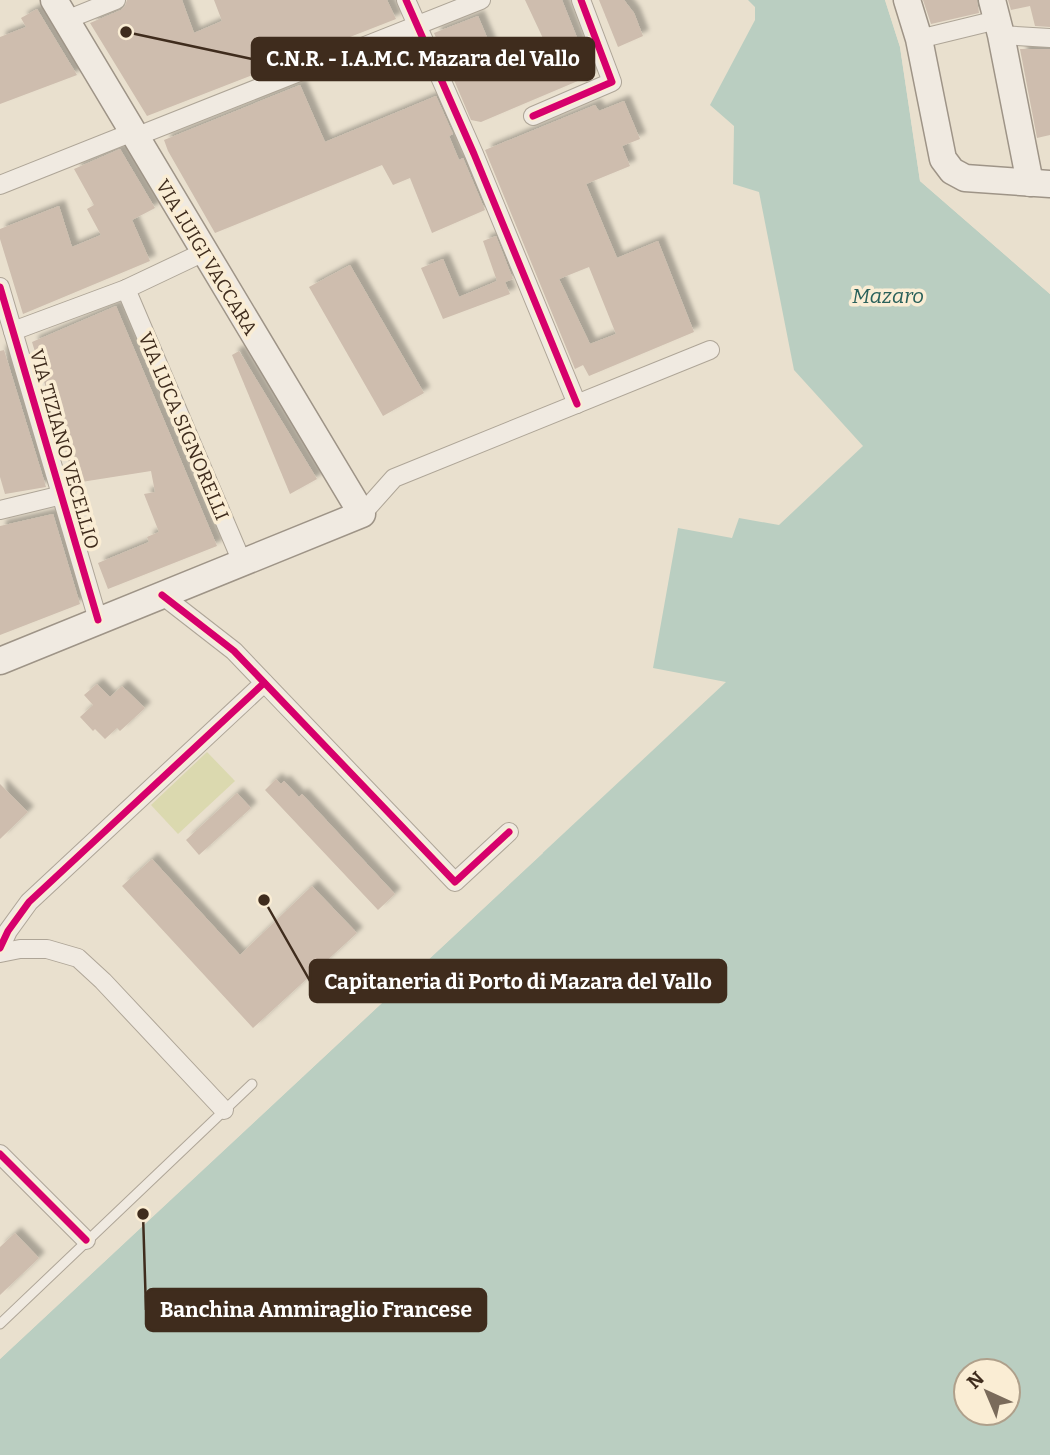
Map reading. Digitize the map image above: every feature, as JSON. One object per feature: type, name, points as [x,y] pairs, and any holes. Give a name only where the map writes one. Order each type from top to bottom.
[{"type":"main road","points":[[907,0],[919,39],[943,159],[952,171],[965,178],[1040,183],[997,18]]},
{"type":"main road","name":"VIA LUIGI VACCARA","points":[[60,10],[362,514]]},
{"type":"main road","points":[[0,661],[362,514]]},
{"type":"street","points":[[60,10],[116,0]]},
{"type":"street","points":[[405,0],[474,154],[577,404]]},
{"type":"street","points":[[0,185],[481,0]]},
{"type":"street","points":[[533,116],[612,82],[581,0]]},
{"type":"street","points":[[919,39],[997,18],[1050,38]]},
{"type":"street","points":[[13,331],[126,289],[204,253]]},
{"type":"street","name":"VIA TIZIANO VECELLIO","points":[[0,287],[98,620]]},
{"type":"street","name":"VIA LUCA SIGNORELLI","points":[[126,289],[242,562]]},
{"type":"street","points":[[362,514],[394,478],[710,350]]},
{"type":"street","points":[[0,510],[62,495]]},
{"type":"street","points":[[162,594],[234,651],[455,882],[509,832]]},
{"type":"street","points":[[0,948],[8,931],[29,902],[264,683]]},
{"type":"street","points":[[0,953],[20,949],[47,949],[78,958],[224,1110]]},
{"type":"street","points":[[0,1154],[86,1240]]},
{"type":"lane","points":[[0,1324],[252,1084]]},
{"type":"shaded area","points":[[207,752],[235,781],[178,834],[151,805]]},
{"type":"water","name":"Mazaro","points":[[748,0],[885,0],[900,47],[920,181],[1050,294],[1050,1455],[0,1455],[0,1359],[726,682],[653,668],[678,528],[732,538],[739,518],[779,525],[863,446],[794,370],[759,192],[733,184],[734,126],[710,105],[755,20],[755,7]]},
{"type":"pier","points":[[885,0],[888,0],[904,46],[923,179],[1050,289],[1050,294],[920,181],[900,47]]},
{"type":"pier","points":[[541,850],[543,853],[0,1359],[0,1355]]},
{"type":"building","points":[[127,0],[182,0],[194,33],[222,21],[214,0],[387,0],[396,19],[147,116],[90,23],[121,10]]},
{"type":"building","points":[[525,0],[562,0],[592,75],[481,122],[471,120],[434,33],[478,16],[500,68],[548,49]]},
{"type":"building","points":[[599,0],[624,0],[634,13],[643,36],[618,47]]},
{"type":"building","points":[[923,0],[977,0],[979,13],[931,24]]},
{"type":"building","points":[[1008,0],[1050,0],[1050,27],[1035,26],[1030,6],[1011,10]]},
{"type":"building","points":[[37,9],[77,75],[0,104],[0,37],[26,27],[21,18]]},
{"type":"building","points":[[1020,49],[1050,49],[1050,135],[1037,138]]},
{"type":"building","points":[[300,85],[325,142],[436,96],[453,134],[449,136],[459,160],[463,158],[485,210],[432,233],[410,178],[393,185],[382,165],[215,233],[164,140]]},
{"type":"building","points":[[624,101],[640,139],[622,146],[630,166],[586,184],[617,258],[658,241],[694,332],[589,376],[583,365],[575,369],[485,150],[595,105],[599,111]],"holes":[[[589,267],[616,334],[590,344],[559,279]]]},
{"type":"building","points":[[120,149],[155,208],[132,220],[150,261],[23,314],[0,239],[0,229],[59,206],[72,247],[101,235],[87,209],[94,205],[74,169]]},
{"type":"building","points":[[496,236],[513,279],[505,282],[510,294],[443,319],[421,268],[443,259],[459,297],[497,281],[483,241]]},
{"type":"building","points":[[350,265],[424,393],[383,416],[309,287]]},
{"type":"building","points":[[116,306],[217,546],[108,589],[98,563],[149,542],[147,537],[159,532],[144,494],[155,492],[151,471],[75,483],[32,342]]},
{"type":"building","points":[[4,350],[46,487],[5,494],[0,477],[0,351]]},
{"type":"building","points":[[239,351],[317,479],[290,494],[232,355]]},
{"type":"building","points":[[53,514],[80,604],[0,635],[0,526]]},
{"type":"building","points":[[97,684],[110,697],[122,686],[145,708],[120,731],[117,728],[105,739],[80,717],[93,705],[84,695]]},
{"type":"building","points":[[276,779],[281,784],[284,781],[299,797],[302,794],[395,894],[378,910],[265,790]]},
{"type":"building","points":[[0,784],[28,812],[0,839]]},
{"type":"building","points":[[237,793],[251,808],[199,855],[186,840]]},
{"type":"building","points":[[152,859],[240,955],[312,886],[357,933],[253,1028],[122,886]]},
{"type":"building","points":[[15,1233],[39,1258],[0,1295],[0,1247]]},
{"type":"cycle path","points":[[406,0],[474,154],[577,404]]},
{"type":"cycle path","points":[[533,116],[612,82],[581,0]]},
{"type":"cycle path","points":[[0,287],[98,620]]},
{"type":"cycle path","points":[[162,595],[234,651],[455,882],[509,832]]},
{"type":"cycle path","points":[[0,948],[8,931],[29,902],[264,683]]},
{"type":"cycle path","points":[[0,1154],[86,1240]]},
{"type":"place","name":"C.N.R. - I.A.M.C. Mazara del Vallo","points":[[126,32]]},
{"type":"place","name":"Capitaneria di Porto di Mazara del Vallo","points":[[264,900]]},
{"type":"place","name":"Banchina Ammiraglio Francese","points":[[143,1214]]}]
